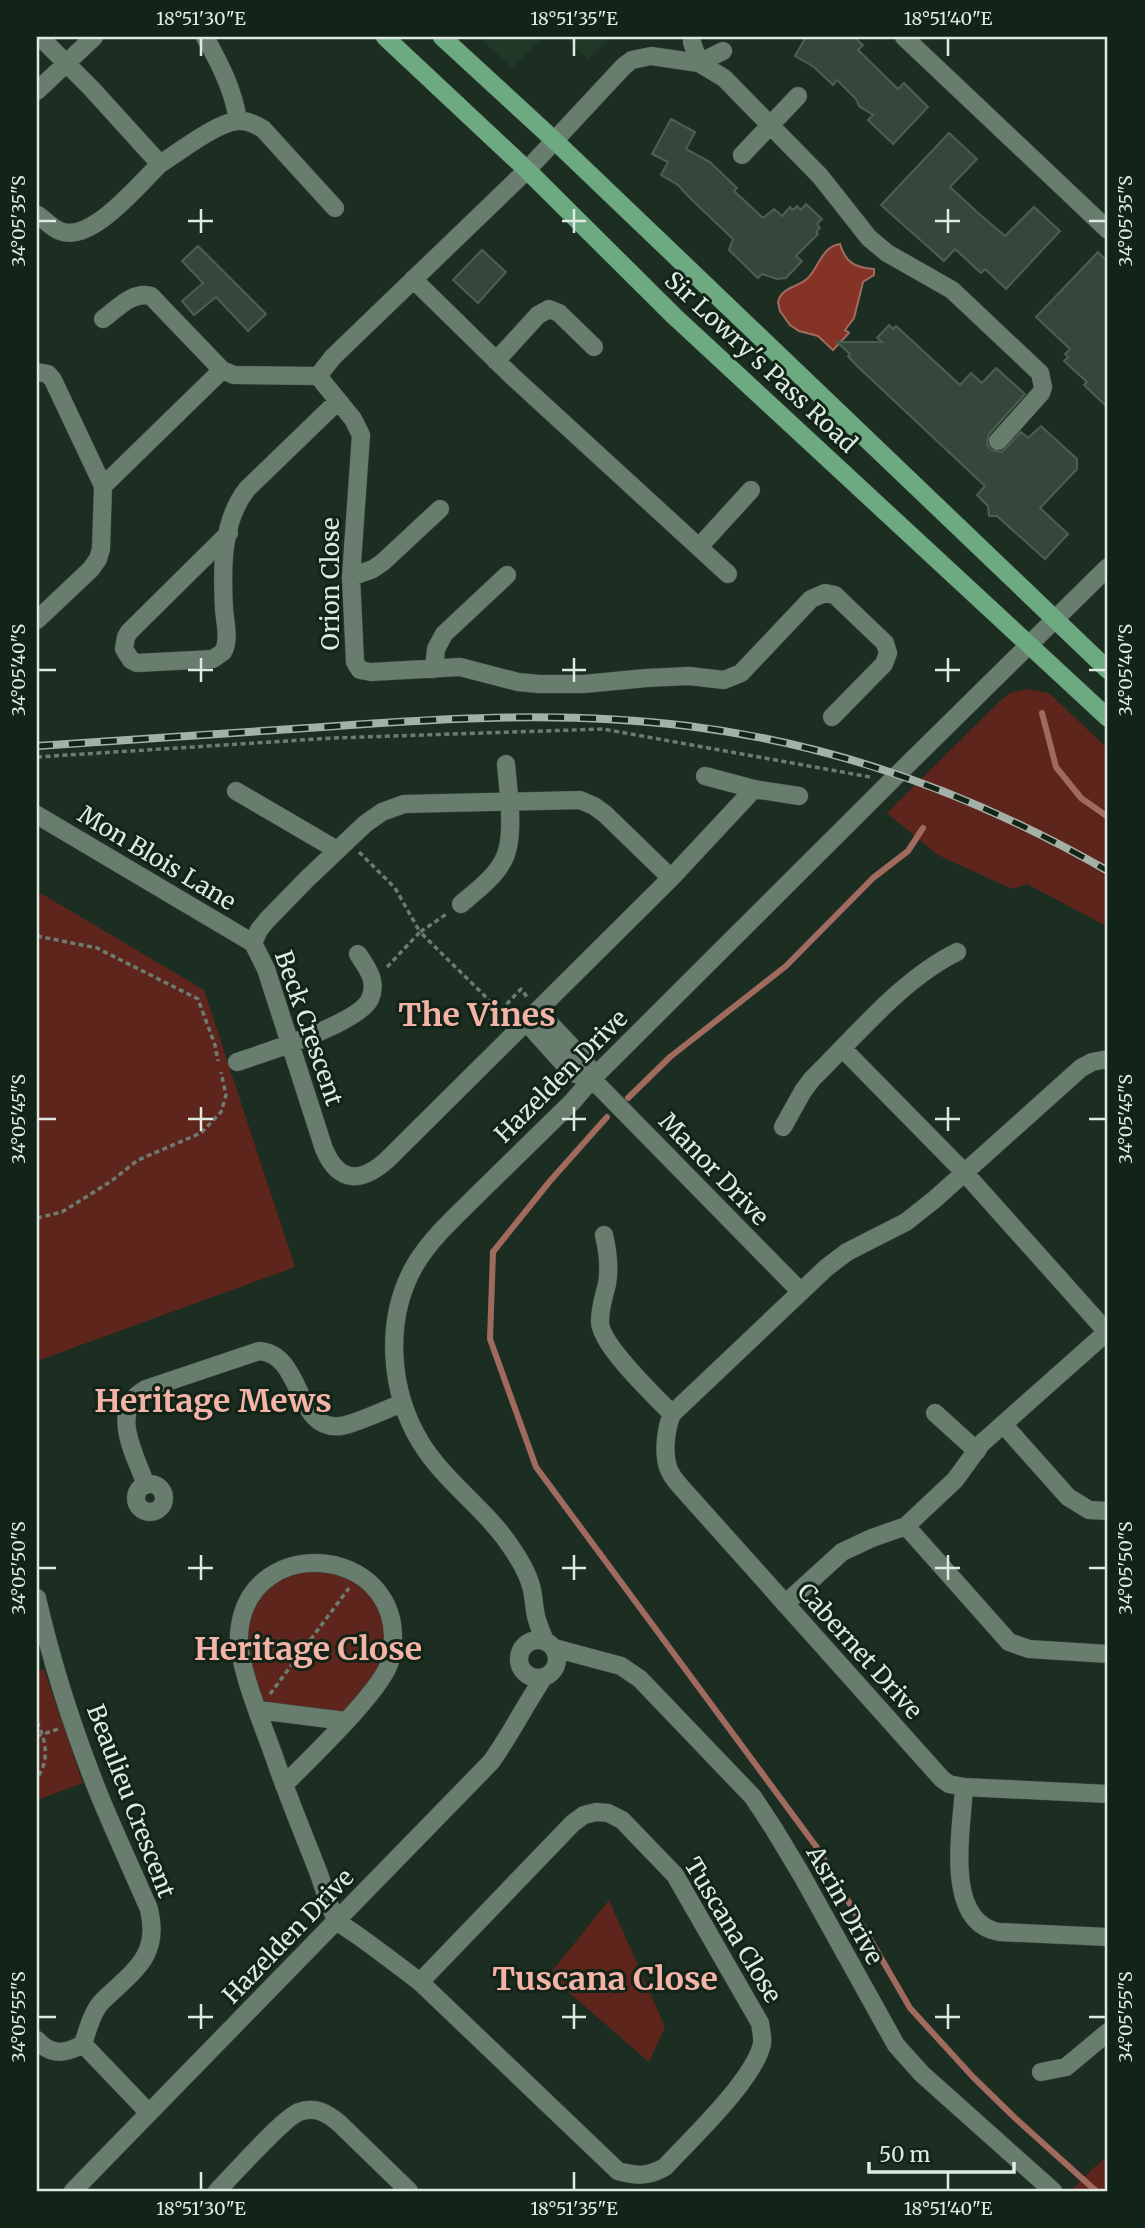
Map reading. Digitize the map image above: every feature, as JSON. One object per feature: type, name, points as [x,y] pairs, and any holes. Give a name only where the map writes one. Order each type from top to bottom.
[{"type":"main road","name":"Sir Lowry's Pass Road","points":[[386,37],[527,170],[674,316],[1108,718]]},
{"type":"main road","name":"Sir Lowry's Pass Road","points":[[442,37],[1108,670]]},
{"type":"street","points":[[40,37],[160,164]]},
{"type":"street","points":[[37,92],[94,37]]},
{"type":"street","points":[[205,37],[228,79],[239,120]]},
{"type":"street","points":[[904,37],[1108,230]]},
{"type":"street","points":[[692,42],[699,63]]},
{"type":"street","points":[[699,63],[723,51]]},
{"type":"street","points":[[103,319],[136,296],[151,296],[222,370],[234,375],[317,376],[332,357],[527,170],[624,66],[632,60],[651,56],[699,63],[724,78],[820,176],[869,238],[887,253],[952,290],[1040,373],[1043,387],[1041,393],[998,441]]},
{"type":"street","points":[[741,155],[798,96]]},
{"type":"street","points":[[38,215],[59,231],[76,233],[85,230],[105,218],[160,164],[223,125],[239,120],[251,122],[263,129],[335,208]]},
{"type":"street","points":[[413,279],[496,360],[728,574]]},
{"type":"street","points":[[496,360],[538,315],[549,309],[559,313],[594,347]]},
{"type":"street","points":[[103,486],[222,370]]},
{"type":"street","points":[[37,372],[48,374],[54,380],[103,486],[102,538],[98,559],[91,569],[37,620]]},
{"type":"street","name":"Orion Close","points":[[317,376],[358,426],[362,442],[355,499],[351,577],[355,662],[360,670],[371,672],[460,667],[517,682],[539,684],[584,684],[679,677],[723,680],[741,673],[811,599],[825,593],[839,599],[885,643],[888,653],[884,664],[832,717]]},
{"type":"street","points":[[229,533],[125,637],[124,649],[131,660],[143,664],[213,660],[223,652],[227,640],[222,570],[236,504],[247,489],[338,401]]},
{"type":"street","points":[[699,547],[751,490]]},
{"type":"street","points":[[351,577],[383,562],[440,509]]},
{"type":"street","name":"Hazelden Drive","points":[[543,1643],[532,1588],[512,1548],[495,1526],[437,1465],[410,1424],[402,1403],[394,1341],[399,1306],[414,1267],[445,1227],[890,781],[1108,568]]},
{"type":"street","points":[[435,668],[436,649],[444,634],[506,575]]},
{"type":"street","points":[[461,904],[494,874],[505,859],[509,842],[506,764]]},
{"type":"street","points":[[705,776],[754,789],[799,796]]},
{"type":"street","points":[[671,878],[754,789]]},
{"type":"street","points":[[236,791],[337,850]]},
{"type":"street","name":"Beck Crescent","points":[[580,800],[605,814],[671,878],[374,1172],[360,1176],[345,1175],[328,1160],[266,970],[253,943],[268,920],[337,850],[382,812],[404,804],[580,800]]},
{"type":"street","name":"Mon Blois Lane","points":[[37,815],[253,943]]},
{"type":"street","points":[[783,1127],[803,1091],[908,984],[939,961],[957,952]]},
{"type":"street","points":[[237,1062],[291,1044],[343,1021],[370,1002],[373,981],[371,973],[358,954]]},
{"type":"street","points":[[533,1017],[586,1062],[592,1079]]},
{"type":"street","points":[[785,1604],[842,1552],[906,1526],[955,1480],[982,1443],[1108,1331],[964,1172],[844,1049]]},
{"type":"street","points":[[604,1236],[609,1260],[600,1321],[603,1337],[672,1414],[826,1268],[848,1252],[906,1222],[1081,1068],[1105,1059]]},
{"type":"street","name":"Manor Drive","points":[[592,1079],[801,1292]]},
{"type":"street","points":[[146,1485],[125,1421],[127,1407],[135,1395],[259,1351],[269,1352],[279,1358],[310,1413],[317,1421],[327,1425],[341,1426],[402,1403]]},
{"type":"street","points":[[935,1413],[977,1451]]},
{"type":"street","name":"Cabernet Drive","points":[[672,1414],[668,1422],[667,1457],[672,1476],[942,1779],[949,1784],[964,1787],[1108,1794]]},
{"type":"street","points":[[1003,1424],[1068,1497],[1089,1510],[1108,1511]]},
{"type":"street","points":[[906,1526],[1009,1642],[1030,1649],[1108,1654]]},
{"type":"street","points":[[284,1784],[378,1684],[390,1663],[393,1634],[387,1609],[378,1592],[360,1574],[334,1563],[303,1563],[278,1571],[262,1584],[247,1604],[239,1634],[243,1668],[284,1784],[337,1920]]},
{"type":"street","name":"Beaulieu Crescent","points":[[37,1598],[48,1645],[73,1723],[98,1791],[149,1909],[153,1927],[151,1944],[146,1954],[137,1968],[97,2006],[83,2044]]},
{"type":"street","points":[[543,1643],[556,1654],[550,1672],[529,1677],[523,1672],[518,1658],[524,1645],[543,1643]]},
{"type":"street","name":"Asrin Drive","points":[[543,1643],[586,1658],[621,1666],[640,1679],[753,1797],[774,1829],[896,2045],[922,2074],[1053,2191]]},
{"type":"street","name":"Asrin Drive","points":[[550,1672],[586,1658]]},
{"type":"street","name":"Hazelden Drive","points":[[523,1672],[524,1705]]},
{"type":"street","name":"Hazelden Drive","points":[[73,2191],[491,1762],[509,1736],[524,1705],[550,1672]]},
{"type":"street","points":[[258,1710],[345,1721]]},
{"type":"street","points":[[964,1787],[960,1885],[971,1913],[980,1925],[999,1932],[1108,1937]]},
{"type":"street","name":"Tuscana Close","points":[[337,1920],[421,1982],[618,2171],[634,2175],[652,2175],[665,2167],[740,2085],[757,2059],[762,2042],[760,2023],[675,1875],[622,1820],[608,1813],[584,1815],[573,1823],[421,1982]]},
{"type":"street","points":[[1041,2072],[1066,2067],[1108,2032]]},
{"type":"street","points":[[37,2040],[51,2052],[62,2053],[83,2044],[149,2113]]},
{"type":"street","points":[[217,2191],[296,2112],[313,2109],[329,2115],[339,2123],[409,2191]]},
{"type":"path","points":[[37,757],[332,738],[603,729],[890,781]]},
{"type":"path","points":[[371,863],[396,888],[420,932],[500,1011],[521,989],[533,1017]]},
{"type":"path","points":[[373,981],[420,932],[461,904]]},
{"type":"path","points":[[37,936],[97,948],[198,999],[215,1045],[226,1094],[221,1112],[201,1133],[138,1160],[110,1182],[62,1212],[37,1219]]},
{"type":"path","points":[[258,1710],[360,1574]]},
{"type":"path","points":[[37,1722],[43,1734],[46,1754],[37,1778]]},
{"type":"shaded area","points":[[479,37],[543,37],[512,68]]},
{"type":"shaded area","points":[[565,37],[610,37],[588,59]]},
{"type":"shaded area","points":[[840,244],[848,260],[861,267],[874,269],[874,275],[863,282],[854,318],[845,330],[849,333],[833,350],[818,336],[799,331],[790,325],[780,311],[778,302],[783,293],[807,279],[824,253]]},
{"type":"shaded area","points":[[1027,689],[1049,693],[1108,749],[1108,927],[1027,884],[1012,889],[938,855],[887,813],[1003,698],[1010,693]]},
{"type":"shaded area","points":[[37,891],[204,990],[295,1267],[37,1361]]},
{"type":"shaded area","points":[[341,1564],[369,1573],[384,1590],[399,1645],[397,1668],[353,1721],[265,1708],[242,1640],[249,1605],[277,1575]]},
{"type":"shaded area","points":[[44,1669],[83,1783],[37,1800],[37,1672]]},
{"type":"shaded area","points":[[609,1900],[665,2027],[649,2062],[549,1975]]},
{"type":"shaded area","points":[[1108,2156],[1108,2191],[1072,2190],[1091,2170]]},
{"type":"building","points":[[806,37],[854,37],[863,45],[858,50],[898,89],[904,83],[928,107],[893,144],[868,120],[873,115],[859,106],[856,99],[837,80],[833,85],[814,67],[795,56]]},
{"type":"building","points":[[671,119],[695,132],[686,149],[710,162],[737,188],[734,191],[763,218],[774,209],[782,216],[790,207],[793,210],[797,206],[801,210],[806,204],[822,219],[817,224],[820,228],[816,232],[818,234],[796,256],[802,261],[786,278],[777,279],[762,274],[758,278],[729,250],[733,239],[678,185],[661,175],[668,162],[652,154]]},
{"type":"building","points":[[949,133],[977,159],[950,187],[977,212],[1005,236],[1034,207],[1060,231],[1006,289],[985,269],[981,273],[955,249],[944,261],[881,205]]},
{"type":"building","points":[[198,246],[266,314],[248,331],[216,297],[194,315],[182,301],[203,283],[182,261]]},
{"type":"building","points":[[482,250],[506,272],[478,303],[453,280]]},
{"type":"building","points":[[1098,252],[1108,262],[1108,408],[1084,385],[1087,382],[1064,361],[1068,357],[1065,354],[1070,349],[1036,317]]},
{"type":"building","points":[[889,325],[893,329],[896,326],[960,385],[971,373],[982,383],[996,368],[1025,394],[989,434],[987,444],[991,450],[1002,452],[1021,432],[1028,438],[1041,426],[1077,459],[1077,469],[1040,508],[1068,534],[1045,559],[997,516],[989,516],[988,506],[977,495],[985,486],[855,364],[848,356],[850,354],[837,342],[882,342],[877,338]]},
{"type":"waterway","points":[[1042,713],[1056,767],[1081,798],[1108,817]]},
{"type":"waterway","points":[[628,1098],[670,1057],[786,966],[873,878],[908,851],[923,828]]},
{"type":"waterway","points":[[607,1117],[550,1181],[493,1252],[490,1339],[536,1467],[818,1849],[910,2008],[973,2077],[1096,2191]]},
{"type":"railway","points":[[37,746],[506,717],[642,721],[688,726],[798,746],[905,778],[1009,820],[1108,871]]},
{"type":"district","name":"The Vines","points":[[477,1015]]},
{"type":"district","name":"Heritage Mews","points":[[213,1401]]},
{"type":"district","name":"Heritage Close","points":[[308,1649]]},
{"type":"district","name":"Tuscana Close","points":[[605,1979]]}]
